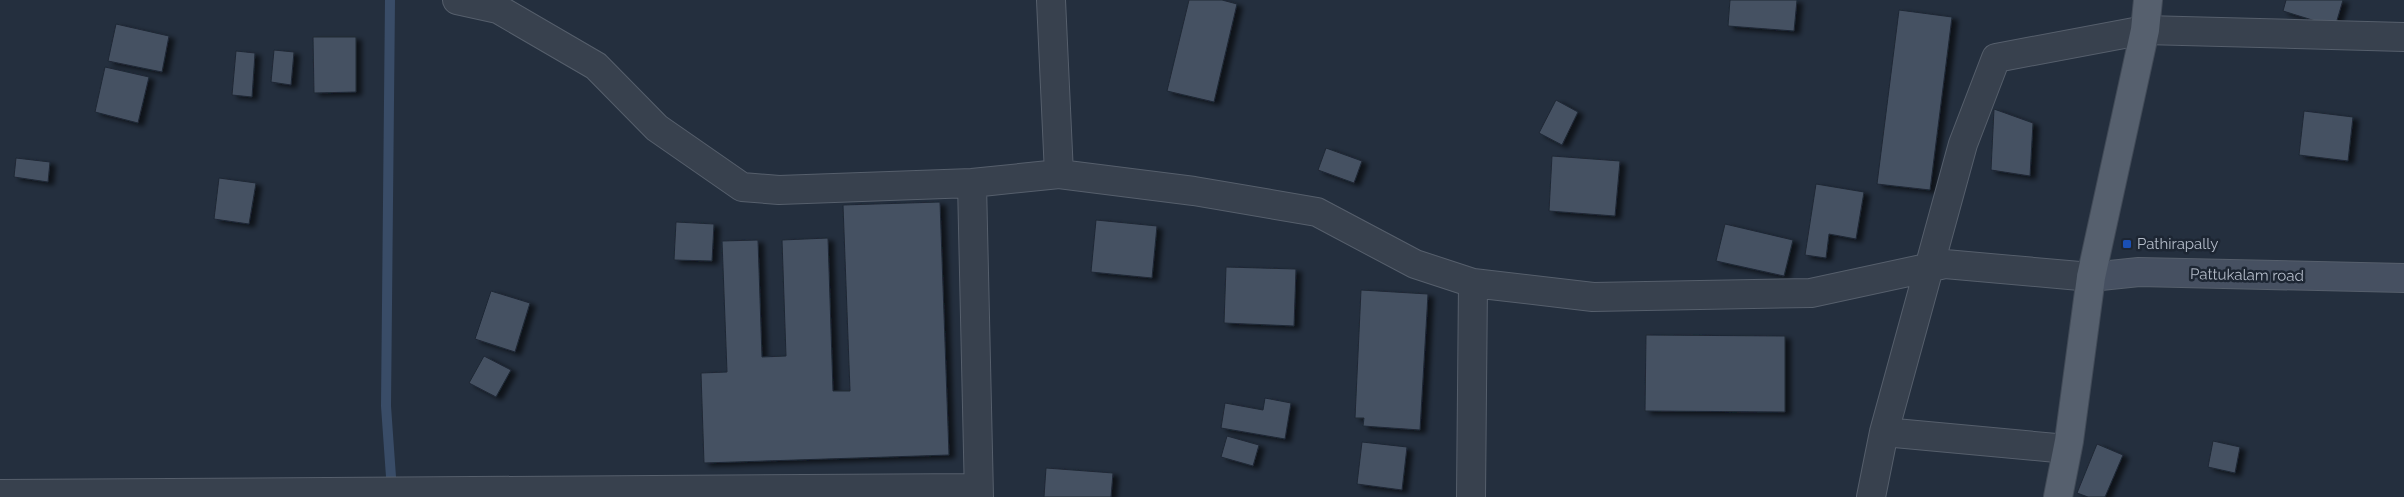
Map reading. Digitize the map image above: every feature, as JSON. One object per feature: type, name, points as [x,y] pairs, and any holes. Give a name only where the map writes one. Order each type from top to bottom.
[{"type":"main road","points":[[2058,497],[2067,450],[2091,277],[2144,30],[2148,0]]},
{"type":"main road","name":"Pattukalam road","points":[[2091,277],[2139,272],[2404,278]]},
{"type":"street","points":[[457,0],[498,9],[596,66],[658,128],[742,187],[780,190],[972,183],[1059,174],[1194,191],[1317,212],[1415,264],[1473,283],[1593,297],[1811,292],[1945,264],[2091,277]]},
{"type":"street","points":[[1051,0],[1059,174]]},
{"type":"street","points":[[1871,497],[1884,432],[1963,144],[1996,58],[2144,30],[2404,37]]},
{"type":"street","points":[[0,494],[978,493],[972,183]]},
{"type":"street","points":[[1471,497],[1473,283]]},
{"type":"street","points":[[1884,432],[2067,450]]},
{"type":"building","points":[[1189,0],[1222,0],[1237,4],[1214,102],[1167,91]]},
{"type":"building","points":[[1730,0],[1797,0],[1794,31],[1728,26]]},
{"type":"building","points":[[2286,0],[2343,0],[2335,27],[2283,11]]},
{"type":"building","points":[[1899,10],[1952,17],[1930,190],[1877,184]]},
{"type":"building","points":[[116,24],[169,36],[162,72],[108,61]]},
{"type":"building","points":[[313,37],[356,37],[356,92],[314,93]]},
{"type":"building","points":[[274,50],[294,52],[291,85],[271,82]]},
{"type":"building","points":[[236,51],[255,53],[252,97],[232,95]]},
{"type":"building","points":[[105,67],[149,77],[138,123],[95,112]]},
{"type":"building","points":[[1556,100],[1578,112],[1562,145],[1539,133]]},
{"type":"building","points":[[1994,109],[2033,123],[2030,176],[1991,170]]},
{"type":"building","points":[[2304,111],[2353,117],[2348,161],[2299,155]]},
{"type":"building","points":[[1326,148],[1362,161],[1354,183],[1318,170]]},
{"type":"building","points":[[1552,156],[1620,161],[1615,216],[1549,211]]},
{"type":"building","points":[[16,158],[50,162],[48,182],[14,177]]},
{"type":"building","points":[[219,178],[256,183],[249,224],[214,219]]},
{"type":"building","points":[[1816,184],[1864,192],[1856,239],[1829,234],[1826,258],[1805,255]]},
{"type":"building","points":[[940,202],[949,455],[704,463],[701,373],[727,372],[722,241],[758,240],[762,357],[786,356],[782,240],[828,238],[833,391],[850,391],[843,205]]},
{"type":"building","points":[[1096,220],[1157,226],[1152,278],[1091,272]]},
{"type":"building","points":[[676,222],[714,224],[712,261],[674,260]]},
{"type":"building","points":[[1725,224],[1793,240],[1784,276],[1716,261]]},
{"type":"building","points":[[1226,267],[1296,269],[1294,326],[1224,323]]},
{"type":"building","points":[[1361,290],[1428,294],[1420,430],[1363,426],[1364,418],[1355,418]]},
{"type":"building","points":[[491,291],[530,303],[515,352],[475,339]]},
{"type":"building","points":[[1646,335],[1785,336],[1785,412],[1645,411]]},
{"type":"building","points":[[484,356],[511,370],[496,397],[469,383]]},
{"type":"building","points":[[1265,398],[1291,403],[1285,439],[1221,428],[1225,403],[1263,410]]},
{"type":"building","points":[[1227,436],[1259,445],[1253,466],[1221,457]]},
{"type":"building","points":[[2213,441],[2240,447],[2235,473],[2208,467]]},
{"type":"building","points":[[1362,442],[1407,447],[1402,490],[1357,484]]},
{"type":"building","points":[[2097,444],[2123,455],[2105,497],[2088,497],[2077,493]]},
{"type":"building","points":[[1046,468],[1113,473],[1111,497],[1044,497]]},
{"type":"waterway","points":[[390,0],[386,406],[392,491]]},
{"type":"place","name":"Pathirapally","points":[[2127,244]]}]
